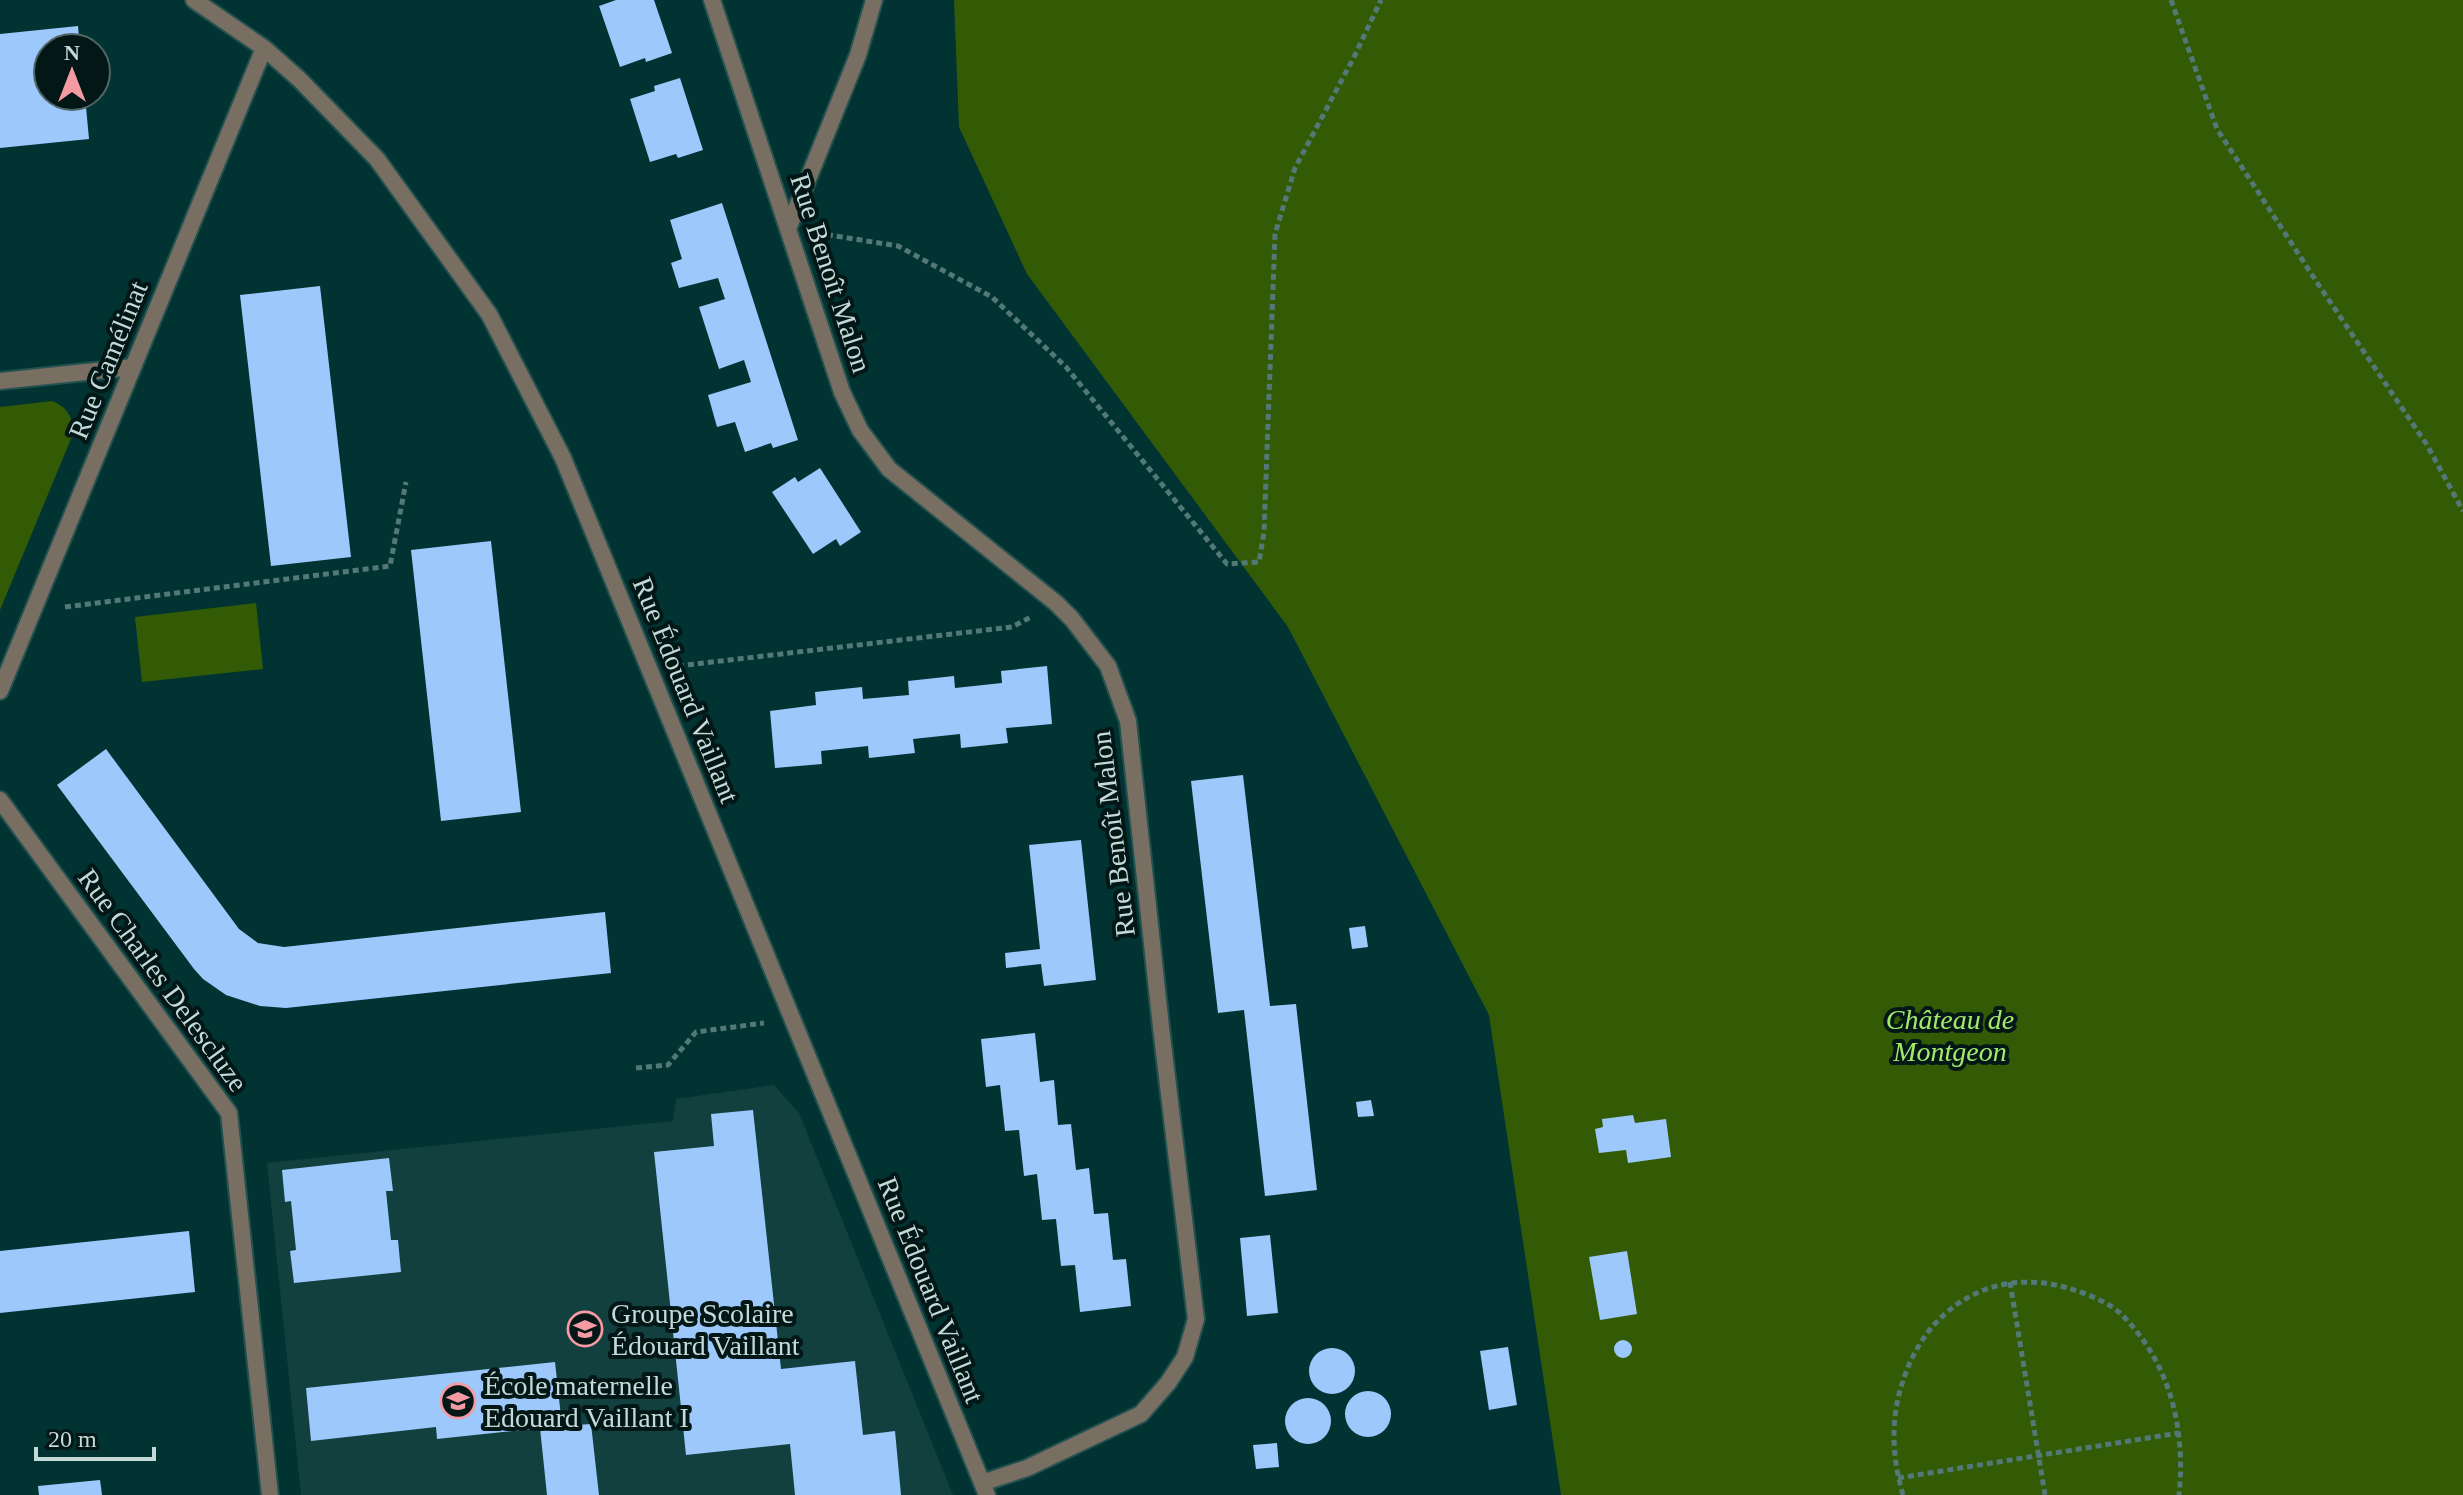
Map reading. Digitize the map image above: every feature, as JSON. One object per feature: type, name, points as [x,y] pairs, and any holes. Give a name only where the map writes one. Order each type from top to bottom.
[{"type":"street","name":"Rue Édouard Vaillant","points":[[194,0],[264,48],[299,79],[377,159],[489,314],[563,458],[984,1489]]},
{"type":"street","name":"Rue Benoît Malon","points":[[712,0],[842,392],[860,430],[889,469],[1072,619],[1108,666],[1128,721],[1196,1319],[1185,1357],[1168,1383],[1141,1414],[984,1489]]},
{"type":"street","points":[[788,229],[858,55],[874,0]]},
{"type":"street","name":"Rue Camélinat","points":[[0,691],[264,48]]},
{"type":"street","points":[[0,381],[133,367]]},
{"type":"street","name":"Rue Charles Delescluze","points":[[0,800],[229,1113],[270,1495]]},
{"type":"path","points":[[788,229],[898,246],[992,297],[1066,367],[1227,564],[1259,562],[1264,532],[1275,234],[1295,168],[1381,0]]},
{"type":"path","points":[[2171,0],[2217,129],[2427,445],[2463,511]]},
{"type":"path","points":[[33,611],[390,566],[406,482]]},
{"type":"path","points":[[649,670],[1012,627],[1056,603]]},
{"type":"path","points":[[636,1068],[668,1065],[696,1032],[792,1019]]},
{"type":"path","points":[[2010,1282],[2045,1495]]},
{"type":"path","points":[[1903,1495],[1893,1436],[1897,1399],[1908,1365],[1923,1336],[1947,1311],[1977,1291],[2010,1282],[2051,1282],[2089,1295],[2120,1313],[2144,1341],[2171,1393],[2181,1458],[2179,1495]]},
{"type":"path","points":[[1898,1478],[2179,1433]]},
{"type":"shaded area","name":"Groupe Scolaire Édouard Vaillant","points":[[774,1085],[799,1113],[953,1495],[301,1495],[267,1163],[673,1121],[676,1099]]},
{"type":"green space","name":"Château de Montgeon","points":[[954,0],[2463,0],[2463,1495],[1561,1495],[1489,1015],[1288,627],[1027,274],[959,127]]},
{"type":"green space","points":[[52,401],[62,406],[68,414],[73,434],[0,610],[0,407]]},
{"type":"green space","points":[[256,603],[263,669],[142,682],[135,617]]},
{"type":"building","points":[[616,0],[654,0],[672,53],[620,67],[599,6]]},
{"type":"building","points":[[78,26],[79,32],[32,32],[32,112],[86,112],[89,139],[0,148],[0,34]]},
{"type":"building","points":[[680,78],[703,150],[650,162],[630,99],[655,91],[654,86]]},
{"type":"building","points":[[722,203],[798,440],[773,448],[771,443],[745,452],[735,422],[717,427],[708,395],[751,382],[744,360],[719,369],[699,307],[725,299],[718,278],[679,288],[671,263],[682,259],[670,220]]},
{"type":"building","points":[[320,286],[351,557],[271,566],[240,295]]},
{"type":"building","points":[[820,468],[861,532],[840,546],[836,539],[813,554],[772,492],[795,477],[798,482]]},
{"type":"building","points":[[491,541],[521,812],[441,821],[411,550]]},
{"type":"building","points":[[1047,666],[1052,724],[1006,728],[1008,743],[961,748],[960,734],[913,739],[915,753],[869,758],[868,746],[821,751],[822,764],[775,768],[770,711],[816,705],[815,692],[862,687],[863,699],[909,695],[908,681],[954,676],[955,688],[1002,683],[1001,671]]},
{"type":"building","points":[[106,749],[239,929],[258,943],[284,947],[605,912],[611,973],[286,1008],[260,1006],[226,995],[194,969],[57,785]]},
{"type":"building","points":[[1243,775],[1270,1006],[1296,1004],[1317,1190],[1265,1196],[1244,1010],[1218,1013],[1191,781]]},
{"type":"building","points":[[1081,840],[1096,980],[1044,986],[1041,964],[1006,968],[1005,953],[1040,949],[1029,845]]},
{"type":"building","points":[[1365,926],[1368,947],[1352,949],[1349,928]]},
{"type":"building","points":[[1035,1033],[1040,1082],[1054,1080],[1058,1125],[1071,1124],[1076,1170],[1089,1168],[1094,1214],[1108,1213],[1113,1260],[1126,1259],[1131,1306],[1080,1312],[1075,1265],[1061,1266],[1056,1219],[1042,1220],[1037,1174],[1024,1176],[1019,1130],[1005,1131],[1000,1085],[986,1087],[981,1039]]},
{"type":"building","points":[[1371,1100],[1374,1116],[1358,1117],[1356,1102]]},
{"type":"building","points":[[753,1110],[781,1369],[855,1361],[863,1435],[895,1431],[901,1495],[795,1495],[790,1444],[686,1455],[654,1152],[714,1146],[711,1114]]},
{"type":"building","points":[[1633,1115],[1635,1123],[1666,1119],[1671,1157],[1628,1163],[1626,1150],[1599,1153],[1595,1129],[1603,1127],[1602,1119]]},
{"type":"building","points":[[389,1158],[393,1191],[386,1191],[391,1240],[398,1240],[401,1272],[294,1283],[290,1251],[296,1250],[291,1201],[285,1202],[282,1170]]},
{"type":"building","points":[[189,1231],[195,1292],[0,1313],[0,1251]]},
{"type":"building","points":[[1270,1235],[1278,1313],[1247,1316],[1240,1238]]},
{"type":"building","points":[[1627,1251],[1637,1314],[1600,1320],[1589,1257]]},
{"type":"building","points":[[1623,1340],[1632,1349],[1623,1358],[1614,1349]]},
{"type":"building","points":[[1508,1347],[1517,1405],[1489,1410],[1480,1351]]},
{"type":"building","points":[[1332,1348],[1348,1355],[1355,1371],[1348,1387],[1332,1394],[1316,1387],[1309,1371],[1316,1355]]},
{"type":"building","points":[[555,1362],[562,1426],[591,1424],[599,1495],[547,1495],[540,1428],[437,1439],[436,1427],[311,1441],[306,1388]]},
{"type":"building","points":[[1368,1391],[1384,1398],[1391,1414],[1384,1430],[1368,1437],[1352,1430],[1345,1414],[1352,1398]]},
{"type":"building","points":[[1308,1398],[1324,1405],[1331,1421],[1324,1437],[1308,1444],[1292,1437],[1285,1421],[1292,1405]]},
{"type":"building","points":[[1277,1443],[1279,1467],[1256,1469],[1253,1445]]},
{"type":"building","points":[[100,1480],[102,1495],[39,1495],[38,1486]]},
{"type":"place","name":"Groupe Scolaire Édouard Vaillant","points":[[585,1329]]},
{"type":"place","name":"École maternelle Edouard Vaillant I","points":[[458,1401]]}]
